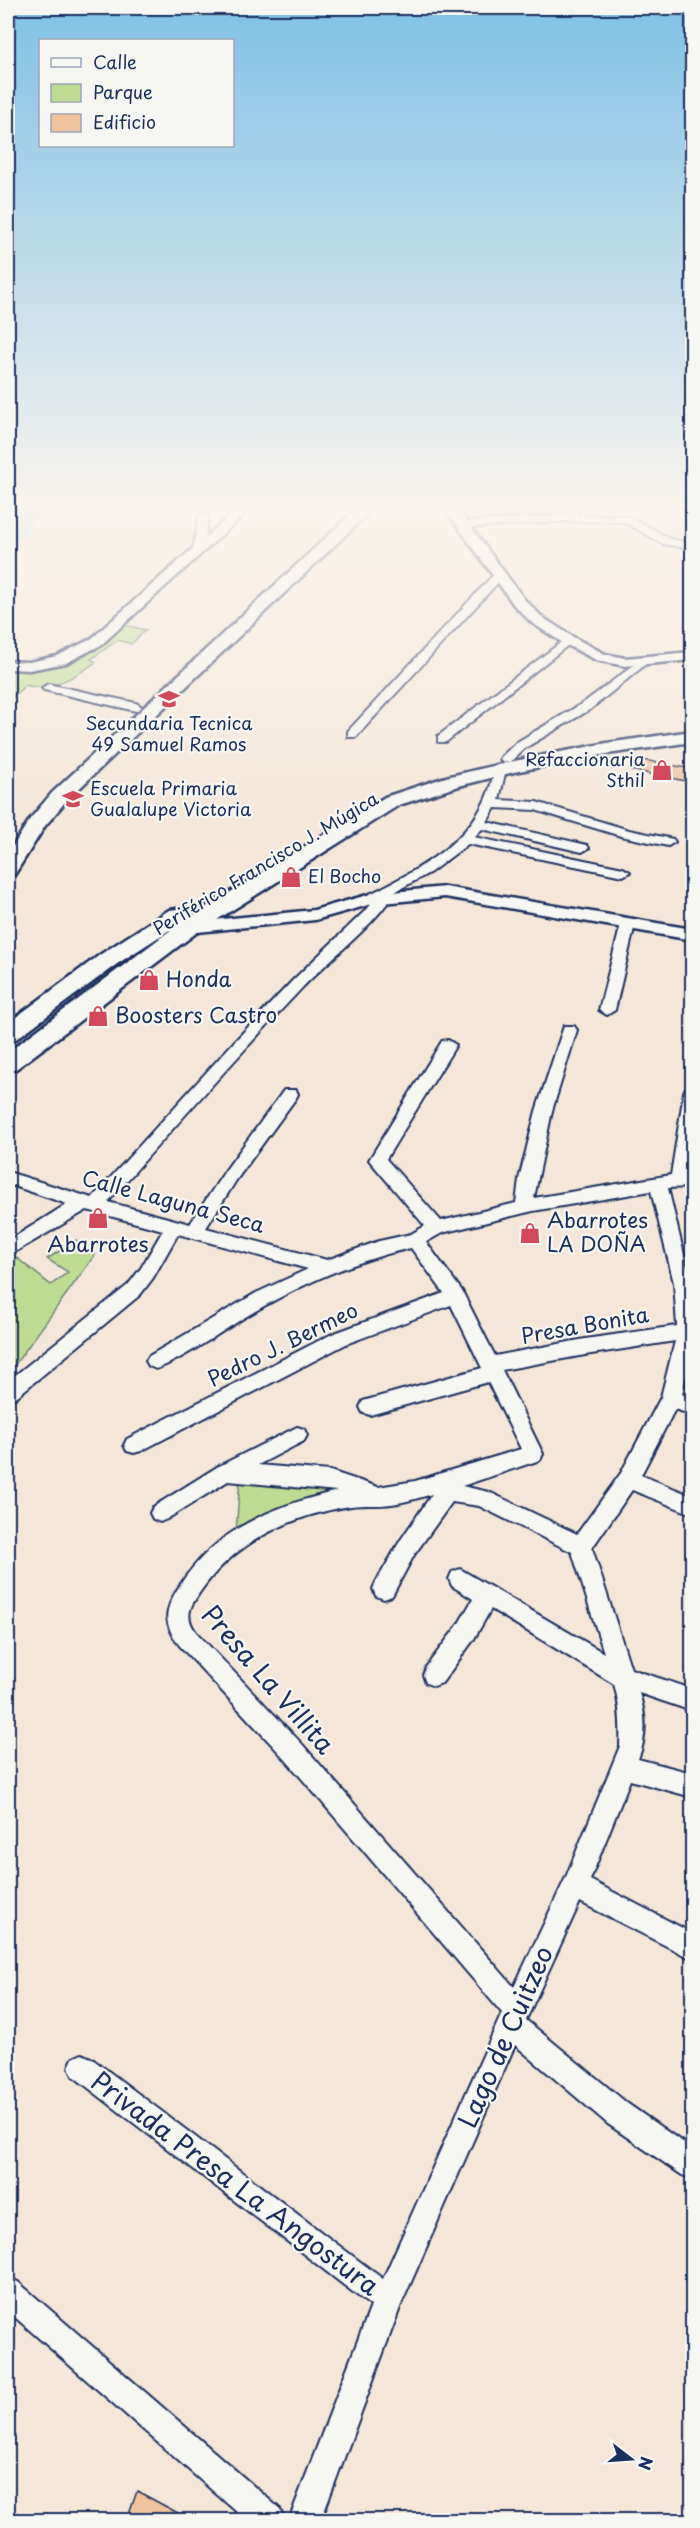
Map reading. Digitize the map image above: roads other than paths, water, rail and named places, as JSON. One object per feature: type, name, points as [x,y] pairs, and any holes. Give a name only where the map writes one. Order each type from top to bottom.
[{"type":"main road","points":[[21,817],[42,792],[229,621]]},
{"type":"main road","points":[[8,870],[37,823],[59,797],[246,621]]},
{"type":"main road","name":"Periférico Francisco J. Múgica","points":[[503,764],[659,731],[693,728]]},
{"type":"main road","name":"Periférico Francisco J. Múgica","points":[[8,1063],[183,921],[350,809],[379,795],[434,775],[693,737]]},
{"type":"main road","name":"Periférico Francisco J. Múgica","points":[[8,1034],[109,959],[183,921]]},
{"type":"main road","points":[[8,1023],[23,1020],[41,1010]]},
{"type":"street","points":[[8,665],[29,666],[61,660],[96,642],[119,621]]},
{"type":"street","points":[[352,734],[457,621]]},
{"type":"street","points":[[539,621],[601,657],[642,662],[693,656]]},
{"type":"street","points":[[442,739],[568,640]]},
{"type":"street","points":[[8,1249],[78,1206],[92,1204],[208,1076],[301,980],[340,945],[377,898],[419,875],[465,839],[479,824],[496,793],[503,764],[521,745],[586,706],[642,662]]},
{"type":"street","points":[[48,688],[136,707]]},
{"type":"street","points":[[490,804],[536,806],[626,833],[668,842]]},
{"type":"street","points":[[479,824],[582,848]]},
{"type":"street","points":[[465,839],[623,872]]},
{"type":"street","points":[[183,921],[315,915],[377,898],[445,892],[693,935]]},
{"type":"street","points":[[607,1010],[628,924]]},
{"type":"street","points":[[525,1207],[536,1140],[554,1072],[569,1030]]},
{"type":"street","points":[[437,1228],[377,1160],[448,1045]]},
{"type":"street","points":[[156,1361],[245,1307],[328,1266],[379,1248],[415,1240],[437,1228],[525,1207],[686,1180],[693,1092]]},
{"type":"street","points":[[195,1230],[231,1174],[290,1094]]},
{"type":"street","name":"Calle Laguna Seca","points":[[8,1178],[92,1204],[328,1266]]},
{"type":"street","points":[[384,1589],[440,1488],[482,1498],[581,1546],[628,1479],[671,1398],[687,1332],[683,1283],[658,1184]]},
{"type":"street","points":[[8,1392],[134,1290],[147,1273],[174,1226]]},
{"type":"street","points":[[415,1240],[456,1296],[491,1369]]},
{"type":"street","name":"Pedro J. Bermeo","points":[[134,1445],[339,1339],[456,1296]]},
{"type":"street","name":"Presa Bonita","points":[[370,1407],[491,1369],[585,1347],[687,1332]]},
{"type":"street","name":"Presa La Villita","points":[[491,1369],[533,1454],[440,1488],[385,1496],[353,1497],[322,1504],[236,1539],[211,1560],[199,1575],[181,1602],[175,1616],[178,1627],[294,1752],[514,2017],[618,2114],[693,2165]]},
{"type":"street","points":[[671,1398],[693,1407]]},
{"type":"street","points":[[160,1513],[224,1473],[297,1435]]},
{"type":"street","points":[[482,1498],[503,1465]]},
{"type":"street","points":[[224,1473],[268,1474],[330,1480],[385,1496]]},
{"type":"street","points":[[628,1479],[693,1505]]},
{"type":"street","name":"Lago de Cuitzeo","points":[[305,2520],[388,2301],[575,1886],[632,1746],[633,1723],[623,1677],[581,1546]]},
{"type":"street","points":[[460,1579],[486,1597],[623,1677],[693,1700]]},
{"type":"street","points":[[434,1675],[466,1632],[486,1597]]},
{"type":"street","points":[[625,1767],[693,1785]]},
{"type":"street","points":[[575,1886],[693,1946]]},
{"type":"street","name":"Privada Presa La Angostura","points":[[82,2067],[388,2301]]},
{"type":"street","points":[[8,2292],[269,2520]]},
{"type":"place","name":"Secundaria Tecnica 49 Samuel Ramos","points":[[169,699]]},
{"type":"place","name":"Refaccionaria Sthil","points":[[662,770]]},
{"type":"place","name":"Escuela Primaria Gualalupe Victoria","points":[[73,799]]},
{"type":"place","name":"El Bocho","points":[[291,877]]},
{"type":"place","name":"Honda","points":[[149,980]]},
{"type":"place","name":"Boosters Castro","points":[[98,1016]]},
{"type":"place","name":"Abarrotes","points":[[98,1218]]},
{"type":"place","name":"Abarrotes LA DOÑA","points":[[530,1233]]}]
